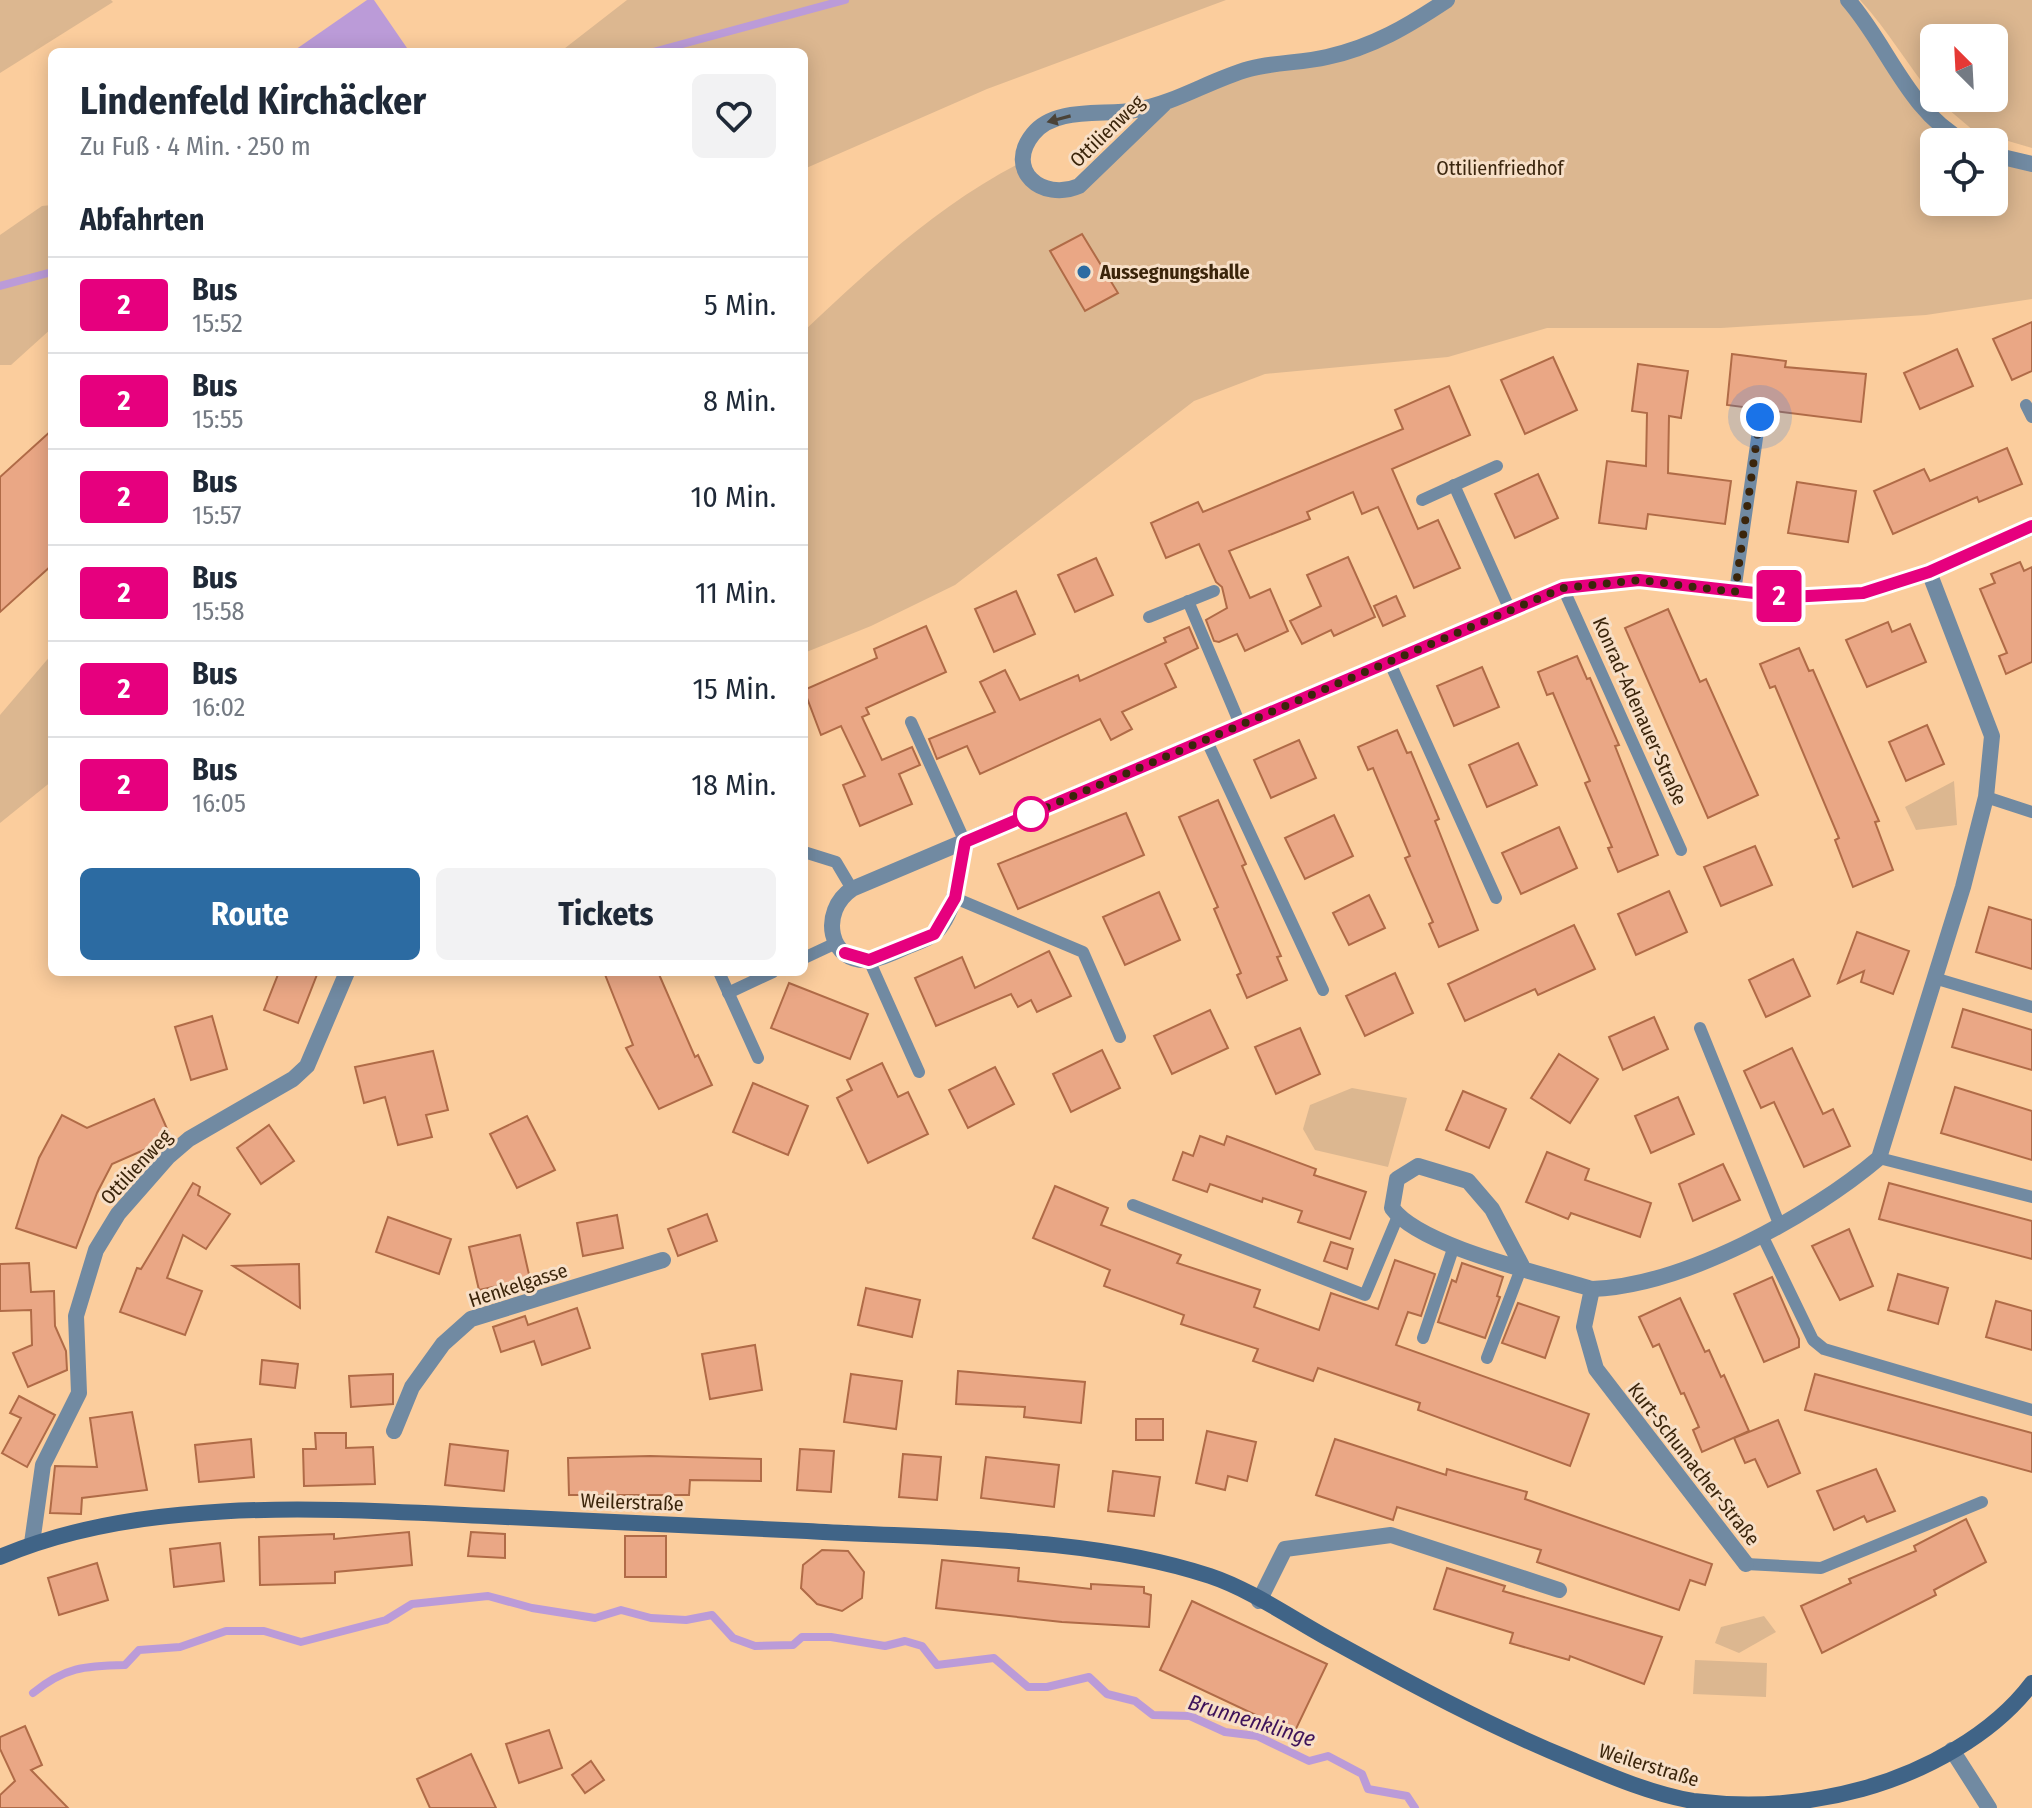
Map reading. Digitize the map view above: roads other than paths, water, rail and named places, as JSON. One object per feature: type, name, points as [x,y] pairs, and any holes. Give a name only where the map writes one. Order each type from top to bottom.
[{"type":"main road","name":"Weilerstraße","points":[[0,1557],[32,1543],[144,1520],[251,1511],[394,1512],[702,1525],[1008,1543],[1113,1554],[1213,1577],[1519,1738],[1616,1779],[1692,1801],[1760,1806],[1821,1800],[1882,1783],[1952,1750],[1990,1723],[2032,1683]]},
{"type":"street","name":"Ottilienweg","points":[[1164,104],[1058,118],[1034,132],[1024,150],[1022,162],[1038,187],[1050,192],[1066,191],[1095,172],[1164,104],[1209,82],[1252,68],[1326,57],[1397,34],[1447,0]]},
{"type":"street","points":[[1848,0],[1866,21],[1891,64],[1930,118],[1945,128]]},
{"type":"street","points":[[2008,158],[2032,164]]},
{"type":"street","name":"Konrad-Adenauer-Straße","points":[[852,889],[1563,588],[1639,580],[1790,597],[1863,593],[1929,572],[2032,527]]},
{"type":"street","points":[[1522,1266],[1492,1209],[1468,1181],[1418,1166],[1397,1179],[1392,1208],[1407,1224],[1454,1246],[1592,1289],[1616,1288],[1647,1280],[1762,1235],[1844,1188],[1879,1158],[1963,887],[1986,797],[1992,736],[1929,572]]},
{"type":"street","points":[[852,889],[834,907],[831,932],[845,953],[869,960],[934,934],[955,898],[965,842]]},
{"type":"street","name":"Ottilienweg","points":[[32,1543],[43,1465],[79,1393],[76,1316],[96,1250],[118,1214],[168,1157],[189,1139],[293,1079],[307,1066],[345,976]]},
{"type":"street","name":"Henkelgasse","points":[[394,1431],[412,1387],[435,1354],[471,1319],[663,1260]]},
{"type":"street","name":"Kurt-Schumacher-Straße","points":[[1592,1289],[1584,1327],[1596,1369],[1746,1564]]},
{"type":"street","points":[[1259,1601],[1285,1549],[1391,1535],[1559,1590]]},
{"type":"street","points":[[1952,1750],[1989,1808]]},
{"type":"lane","points":[[1735,592],[1760,417]]},
{"type":"lane","points":[[1422,500],[1497,466]]},
{"type":"lane","points":[[1454,485],[1510,610]]},
{"type":"lane","name":"Konrad-Adenauer-Straße","points":[[1563,588],[1681,850]]},
{"type":"lane","points":[[1149,617],[1214,591]]},
{"type":"lane","points":[[1188,601],[1240,724]]},
{"type":"lane","points":[[1389,661],[1496,898]]},
{"type":"lane","points":[[911,722],[965,842]]},
{"type":"lane","points":[[1206,739],[1323,990]]},
{"type":"lane","points":[[1986,797],[2032,812]]},
{"type":"lane","points":[[808,853],[836,862],[852,889]]},
{"type":"lane","points":[[955,898],[1083,952],[1120,1037]]},
{"type":"lane","points":[[808,956],[836,943]]},
{"type":"lane","points":[[869,960],[919,1072]]},
{"type":"lane","points":[[721,976],[758,1058]]},
{"type":"lane","points":[[728,993],[764,976]]},
{"type":"lane","points":[[1934,978],[2032,1007]]},
{"type":"lane","points":[[1700,1028],[1780,1226]]},
{"type":"lane","points":[[1879,1158],[2032,1197]]},
{"type":"lane","points":[[1133,1205],[1365,1295],[1398,1216]]},
{"type":"lane","points":[[1762,1235],[1813,1340],[1824,1349],[2032,1410]]},
{"type":"lane","points":[[1423,1338],[1454,1246]]},
{"type":"lane","points":[[1487,1358],[1522,1266]]},
{"type":"lane","name":"Kurt-Schumacher-Straße","points":[[1746,1564],[1821,1568],[1982,1502]]},
{"type":"waterway","points":[[668,48],[845,0]]},
{"type":"waterway","points":[[0,286],[48,273]]},
{"type":"waterway","name":"Brunnenklinge","points":[[33,1693],[65,1673],[98,1666],[125,1665],[139,1650],[180,1647],[226,1631],[264,1631],[301,1642],[386,1620],[412,1604],[488,1596],[532,1608],[595,1618],[621,1610],[651,1618],[686,1620],[712,1615],[733,1638],[755,1646],[793,1645],[802,1637],[831,1637],[885,1646],[905,1641],[922,1646],[937,1665],[994,1658],[1028,1687],[1047,1687],[1089,1677],[1107,1694],[1135,1701],[1153,1715],[1190,1716],[1225,1732],[1257,1736],[1309,1761],[1328,1756],[1362,1774],[1368,1789],[1407,1796],[1415,1808]]},
{"type":"place","name":"Aussegnungshalle","points":[[1084,272]]},
{"type":"park label","name":"Ottilienfriedhof","points":[[1500,168]]}]
